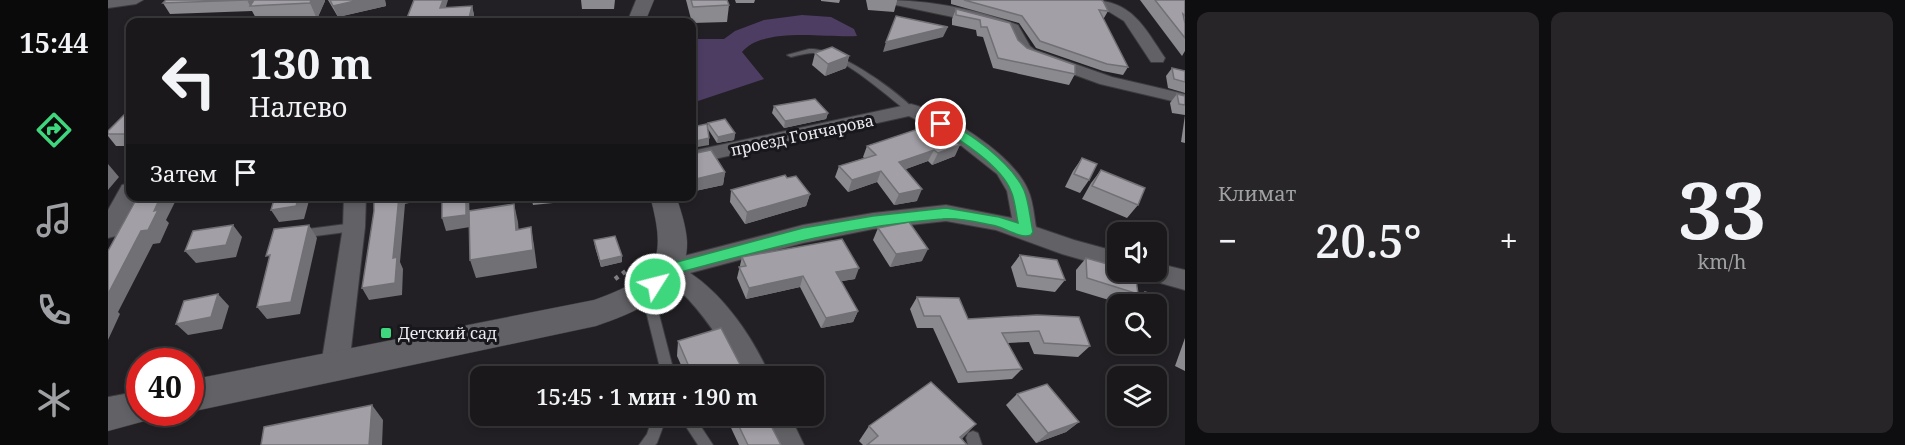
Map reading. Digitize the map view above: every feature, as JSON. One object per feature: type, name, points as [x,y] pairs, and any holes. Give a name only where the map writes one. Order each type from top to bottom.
[{"type":"street","points":[[112,5],[136,0]]},
{"type":"street","points":[[638,18],[645,0]]},
{"type":"street","points":[[891,0],[995,21],[1013,28],[1023,49],[1040,57],[1104,79],[1161,95],[1185,99]]},
{"type":"street","points":[[1097,0],[1130,18],[1157,58]]},
{"type":"street","points":[[911,110],[956,132],[1004,169],[1018,191],[1026,232]]},
{"type":"street","name":"проезд Гончарова","points":[[696,157],[911,110]]},
{"type":"street","points":[[108,230],[126,197]]},
{"type":"street","points":[[335,366],[354,227],[355,201]]},
{"type":"street","points":[[656,281],[674,251],[674,235],[664,201]]},
{"type":"street","points":[[204,393],[596,313],[627,302],[656,281],[803,234],[873,221],[946,213],[999,222],[1070,248],[1107,258]]},
{"type":"street","points":[[1167,275],[1185,280]]},
{"type":"street","points":[[656,281],[696,290],[731,332],[750,366]]},
{"type":"street","points":[[108,414],[126,410]]},
{"type":"street","points":[[780,426],[789,445]]},
{"type":"lane","points":[[791,55],[812,51],[826,53],[859,72],[911,110]]},
{"type":"lane","points":[[289,235],[354,227]]},
{"type":"lane","points":[[656,281],[668,366]]},
{"type":"lane","points":[[646,445],[652,438],[656,426]]},
{"type":"lane","points":[[693,426],[706,445]]},
{"type":"shaded area","points":[[802,15],[831,17],[854,29],[857,36],[780,36],[752,44],[742,52],[764,79],[696,102],[696,39],[724,39],[735,31],[764,20]]},
{"type":"building","points":[[166,0],[247,0],[163,3]]},
{"type":"building","points":[[254,0],[311,0],[310,3],[250,6]]},
{"type":"building","points":[[330,0],[359,0],[333,6]]},
{"type":"building","points":[[414,0],[443,0],[440,8],[472,6],[469,18],[407,18]]},
{"type":"building","points":[[691,0],[727,0],[729,5],[693,7]]},
{"type":"building","points":[[964,0],[1101,0],[1108,11],[1099,10],[1128,67],[1107,64],[1040,41],[1022,16]]},
{"type":"building","points":[[1155,0],[1185,0],[1185,16],[1183,14],[1185,38]]},
{"type":"building","points":[[956,9],[1010,23],[1018,40],[1027,48],[1075,65],[1075,74],[998,58],[987,27],[981,27],[980,20],[956,15]]},
{"type":"building","points":[[896,16],[948,27],[886,42]]},
{"type":"building","points":[[832,47],[849,56],[828,64],[815,53]]},
{"type":"building","points":[[1172,68],[1185,71],[1185,82],[1174,79]]},
{"type":"building","points":[[1177,94],[1185,96],[1185,105],[1179,104]]},
{"type":"building","points":[[815,99],[828,113],[785,121],[774,106]]},
{"type":"building","points":[[126,113],[126,134],[108,134],[108,131]]},
{"type":"building","points":[[725,119],[735,133],[718,137],[708,123]]},
{"type":"building","points":[[707,124],[709,138],[696,141],[696,126]]},
{"type":"building","points":[[933,124],[960,145],[938,153],[934,150],[899,162],[922,189],[899,194],[881,171],[852,180],[839,166],[876,155],[867,146]]},
{"type":"building","points":[[711,150],[725,172],[696,179],[696,153]]},
{"type":"building","points":[[1082,158],[1097,164],[1089,180],[1074,174]]},
{"type":"building","points":[[1101,170],[1145,188],[1138,205],[1092,186]]},
{"type":"building","points":[[785,175],[787,178],[796,176],[810,194],[747,212],[731,190]]},
{"type":"building","points":[[135,201],[159,201],[154,211],[158,210],[148,230],[141,231],[108,294],[108,251]]},
{"type":"building","points":[[274,201],[298,201],[296,206],[271,210]]},
{"type":"building","points":[[374,201],[399,201],[393,258],[397,257],[395,283],[362,288]]},
{"type":"building","points":[[442,201],[466,201],[466,215],[442,218]]},
{"type":"building","points":[[514,204],[516,230],[531,227],[533,250],[470,260],[469,211]]},
{"type":"building","points":[[909,222],[928,249],[896,254],[878,228]]},
{"type":"building","points":[[233,225],[226,245],[185,251],[193,231]]},
{"type":"building","points":[[309,225],[291,302],[257,307],[270,255],[266,256],[274,229]]},
{"type":"building","points":[[615,236],[622,256],[600,261],[594,240]]},
{"type":"building","points":[[842,239],[859,268],[836,272],[858,311],[826,318],[803,276],[749,288],[739,267],[746,266],[742,257]]},
{"type":"building","points":[[1020,255],[1057,260],[1065,280],[1027,275]]},
{"type":"building","points":[[1086,258],[1107,264],[1107,282],[1136,282],[1138,294],[1087,278]]},
{"type":"building","points":[[218,294],[211,317],[176,324],[184,301]]},
{"type":"building","points":[[917,297],[959,298],[968,319],[1037,315],[1079,317],[1090,346],[1044,343],[1039,331],[1002,333],[1022,369],[967,372],[940,316],[924,316]]},
{"type":"building","points":[[721,328],[741,366],[689,366],[678,341]]},
{"type":"building","points":[[931,382],[976,424],[960,437],[967,445],[867,445],[878,436],[869,426]]},
{"type":"building","points":[[1047,384],[1079,422],[1048,433],[1017,394]]},
{"type":"building","points":[[372,405],[369,445],[261,445],[264,427]]},
{"type":"building","points":[[739,426],[771,426],[781,445],[748,445]]},
{"type":"place","name":"Детский сад","points":[[386,333]]},
{"type":"route","points":[[655,284],[666,270],[803,234],[873,221],[946,213],[999,222],[1026,232],[1018,191],[1004,169],[956,132],[941,124]]}]
